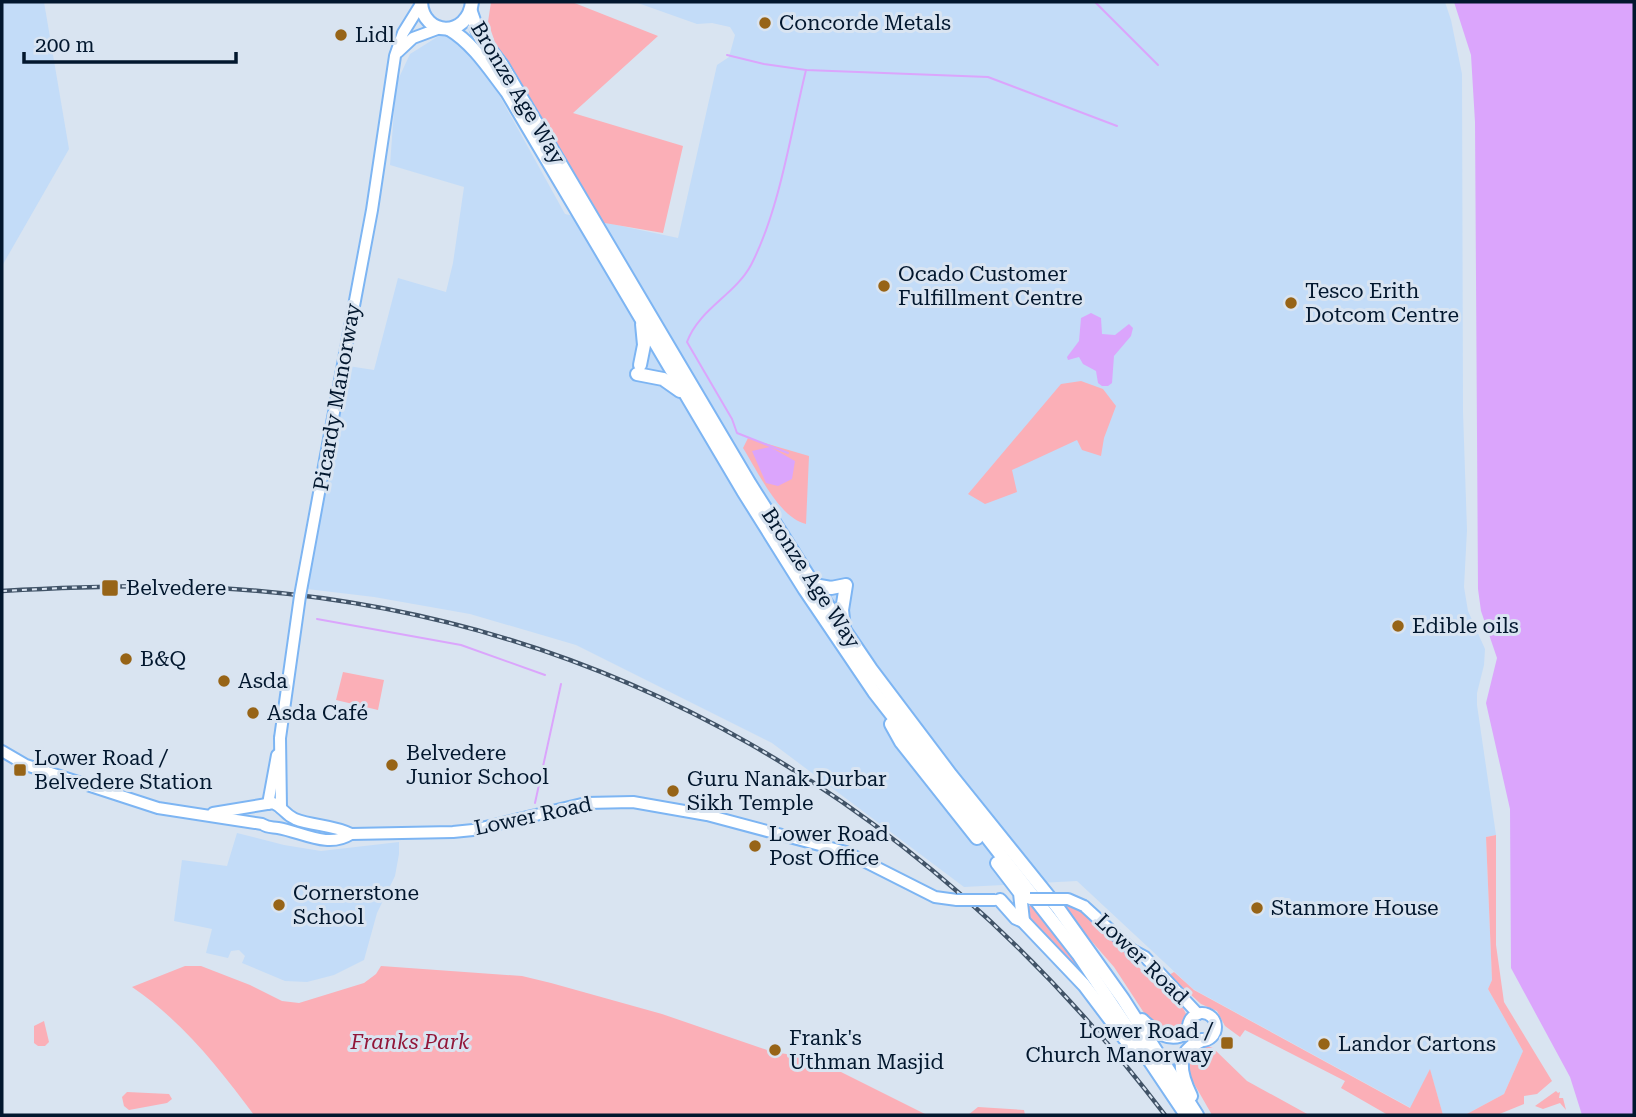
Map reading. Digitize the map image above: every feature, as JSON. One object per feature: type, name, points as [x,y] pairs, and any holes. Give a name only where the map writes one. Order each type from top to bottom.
[{"type":"main road","name":"Bronze Age Way","points":[[421,3],[425,18],[459,34],[507,92],[642,322],[805,590],[874,692],[1049,914],[1186,1115]]},
{"type":"main road","name":"Picardy Manorway","points":[[266,805],[280,738],[300,596],[376,183],[396,56],[403,33],[421,3]]},
{"type":"main road","name":"Bronze Age Way","points":[[471,7],[472,22],[479,35],[502,65],[750,484],[814,585],[871,669],[951,775],[1058,908],[1123,999],[1198,1115]]},
{"type":"main road","points":[[396,56],[413,38],[463,23],[471,7]]},
{"type":"main road","points":[[642,322],[644,345],[639,369],[663,379],[686,395]]},
{"type":"main road","points":[[814,585],[831,588],[846,585],[842,610],[845,631]]},
{"type":"main road","points":[[874,692],[901,742],[1026,899],[1023,921]]},
{"type":"main road","name":"Picardy Manorway","points":[[280,738],[283,811]]},
{"type":"main road","name":"Lower Road","points":[[2,751],[26,765],[158,808],[262,824],[329,840],[343,839],[351,834]]},
{"type":"main road","name":"Lower Road","points":[[198,814],[277,804],[283,811],[303,822],[351,834],[453,832],[586,803],[633,802],[662,805],[846,852],[935,897],[957,900],[1060,898],[1084,906],[1132,950],[1145,957],[1198,1014]]},
{"type":"main road","points":[[262,824],[259,815],[266,805]]},
{"type":"main road","points":[[276,827],[283,821],[283,811]]},
{"type":"main road","points":[[1009,879],[997,900],[1023,921],[1071,970],[1138,1057],[1167,1086]]},
{"type":"main road","points":[[1123,999],[1152,1031],[1175,1037],[1186,1033],[1190,1019],[1198,1014],[1209,1015],[1215,1024],[1211,1037],[1187,1050],[1183,1058],[1184,1081],[1198,1115]]},
{"type":"main road","points":[[1188,1028],[1193,1037],[1202,1040]]},
{"type":"shaded area","points":[[2,2],[44,2],[69,149],[2,266]]},
{"type":"shaded area","points":[[635,2],[1445,2],[1462,74],[1463,412],[1467,530],[1464,587],[1468,611],[1485,649],[1477,705],[1496,835],[1486,837],[1492,980],[1488,989],[1523,1051],[1504,1094],[1465,1115],[1443,1115],[1430,1070],[1411,1108],[1193,989],[1077,881],[964,887],[772,743],[576,645],[470,614],[374,597],[307,589],[348,366],[374,370],[398,278],[446,292],[453,263],[464,187],[390,165],[396,84],[410,54],[442,34],[477,55],[565,214],[678,238],[717,65],[729,57],[735,35],[730,27],[712,23],[697,24]]},
{"type":"shaded area","points":[[1454,2],[1634,2],[1634,1115],[1582,1115],[1570,1077],[1511,968],[1510,809],[1486,703],[1497,658],[1481,611],[1478,589],[1475,122],[1471,55]]},
{"type":"shaded area","points":[[1091,313],[1101,318],[1102,334],[1115,335],[1129,324],[1133,328],[1131,336],[1114,356],[1112,383],[1108,386],[1098,383],[1096,371],[1083,364],[1079,357],[1068,360],[1067,357],[1079,341],[1081,318]]},
{"type":"shaded area","points":[[770,447],[795,461],[792,479],[778,486],[766,483],[752,451]]},
{"type":"shaded area","name":"Cornerstone School","points":[[237,833],[321,851],[399,842],[395,876],[377,913],[364,960],[334,975],[307,982],[285,981],[242,963],[245,956],[239,950],[231,951],[228,958],[206,953],[212,929],[174,921],[182,860],[227,866]]},
{"type":"green space","points":[[491,2],[572,2],[658,36],[573,113],[683,146],[663,233],[599,222],[498,51],[488,22]]},
{"type":"green space","points":[[1081,381],[1103,389],[1116,406],[1104,438],[1101,456],[1082,450],[1077,440],[1012,470],[1017,492],[985,504],[968,494],[1061,384]]},
{"type":"green space","points":[[748,438],[809,456],[806,524],[787,513],[770,492],[743,448]]},
{"type":"green space","points":[[343,672],[384,680],[378,710],[336,700]]},
{"type":"green space","points":[[1496,835],[1496,945],[1504,1002],[1552,1081],[1537,1094],[1524,1096],[1524,1104],[1497,1115],[1465,1115],[1504,1094],[1523,1051],[1488,989],[1492,980],[1486,837]]},
{"type":"green space","points":[[1066,904],[1088,915],[1100,925],[1132,962],[1172,995],[1188,1018],[1185,1027],[1177,1031],[1163,1031],[1150,1022],[1114,967],[1061,906]]},
{"type":"green space","points":[[1028,906],[1036,906],[1052,925],[1124,1029],[1086,978],[1030,922]]},
{"type":"green space","name":"Franks Park","points":[[185,966],[201,966],[282,1001],[299,1003],[364,983],[376,974],[381,966],[522,976],[662,1014],[773,1052],[813,1058],[927,1115],[254,1115],[183,1030],[132,987]]},
{"type":"green space","points":[[1174,972],[1194,990],[1410,1108],[1430,1069],[1443,1115],[1388,1115],[1341,1088],[1345,1081],[1245,1030],[1240,1037],[1225,1026],[1217,1011],[1201,1004],[1169,975]]},
{"type":"green space","points":[[44,1021],[49,1042],[45,1046],[38,1046],[34,1043],[34,1026]]},
{"type":"green space","points":[[1204,1045],[1213,1048],[1247,1081],[1309,1115],[1212,1115],[1188,1073],[1190,1055]]},
{"type":"green space","points":[[1556,1091],[1560,1092],[1559,1098],[1563,1098],[1566,1110],[1560,1103],[1543,1109],[1535,1106]]},
{"type":"green space","points":[[127,1092],[169,1094],[172,1099],[167,1103],[129,1110],[124,1106],[122,1097]]},
{"type":"green space","points":[[978,1107],[1024,1110],[1025,1115],[968,1115]]},
{"type":"waterway","points":[[1095,2],[1158,65]]},
{"type":"waterway","points":[[727,55],[806,70],[988,77],[1117,126]]},
{"type":"waterway","points":[[788,453],[737,433],[732,419],[687,342],[700,320],[744,276],[761,243],[784,169],[806,70]]},
{"type":"waterway","points":[[317,619],[461,645],[545,675]]},
{"type":"waterway","points":[[535,803],[561,684]]},
{"type":"railway","points":[[2,591],[109,586],[190,587],[361,604],[497,636],[627,683],[750,744],[865,818],[973,905],[1073,1005],[1165,1115]]},
{"type":"place","name":"Concorde Metals","points":[[765,23]]},
{"type":"place","name":"Lidl","points":[[341,35]]},
{"type":"place","name":"Ocado Customer Fulfillment Centre","points":[[884,286]]},
{"type":"place","name":"Tesco Erith Dotcom Centre","points":[[1291,303]]},
{"type":"place","name":"Belvedere","points":[[110,588]]},
{"type":"place","name":"Edible oils","points":[[1398,626]]},
{"type":"place","name":"B&Q","points":[[126,659]]},
{"type":"place","name":"Asda","points":[[224,681]]},
{"type":"place","name":"Asda Café","points":[[253,713]]},
{"type":"place","name":"Belvedere Junior School","points":[[392,765]]},
{"type":"place","name":"Lower Road / Belvedere Station","points":[[20,770]]},
{"type":"place","name":"Guru Nanak Durbar Sikh Temple","points":[[673,791]]},
{"type":"place","name":"Lower Road Post Office","points":[[755,846]]},
{"type":"place","name":"Cornerstone School","points":[[279,905]]},
{"type":"place","name":"Stanmore House","points":[[1257,908]]},
{"type":"place","name":"Lower Road / Church Manorway","points":[[1227,1043]]},
{"type":"place","name":"Landor Cartons","points":[[1324,1044]]},
{"type":"place","name":"Frank's Uthman Masjid","points":[[775,1050]]}]
